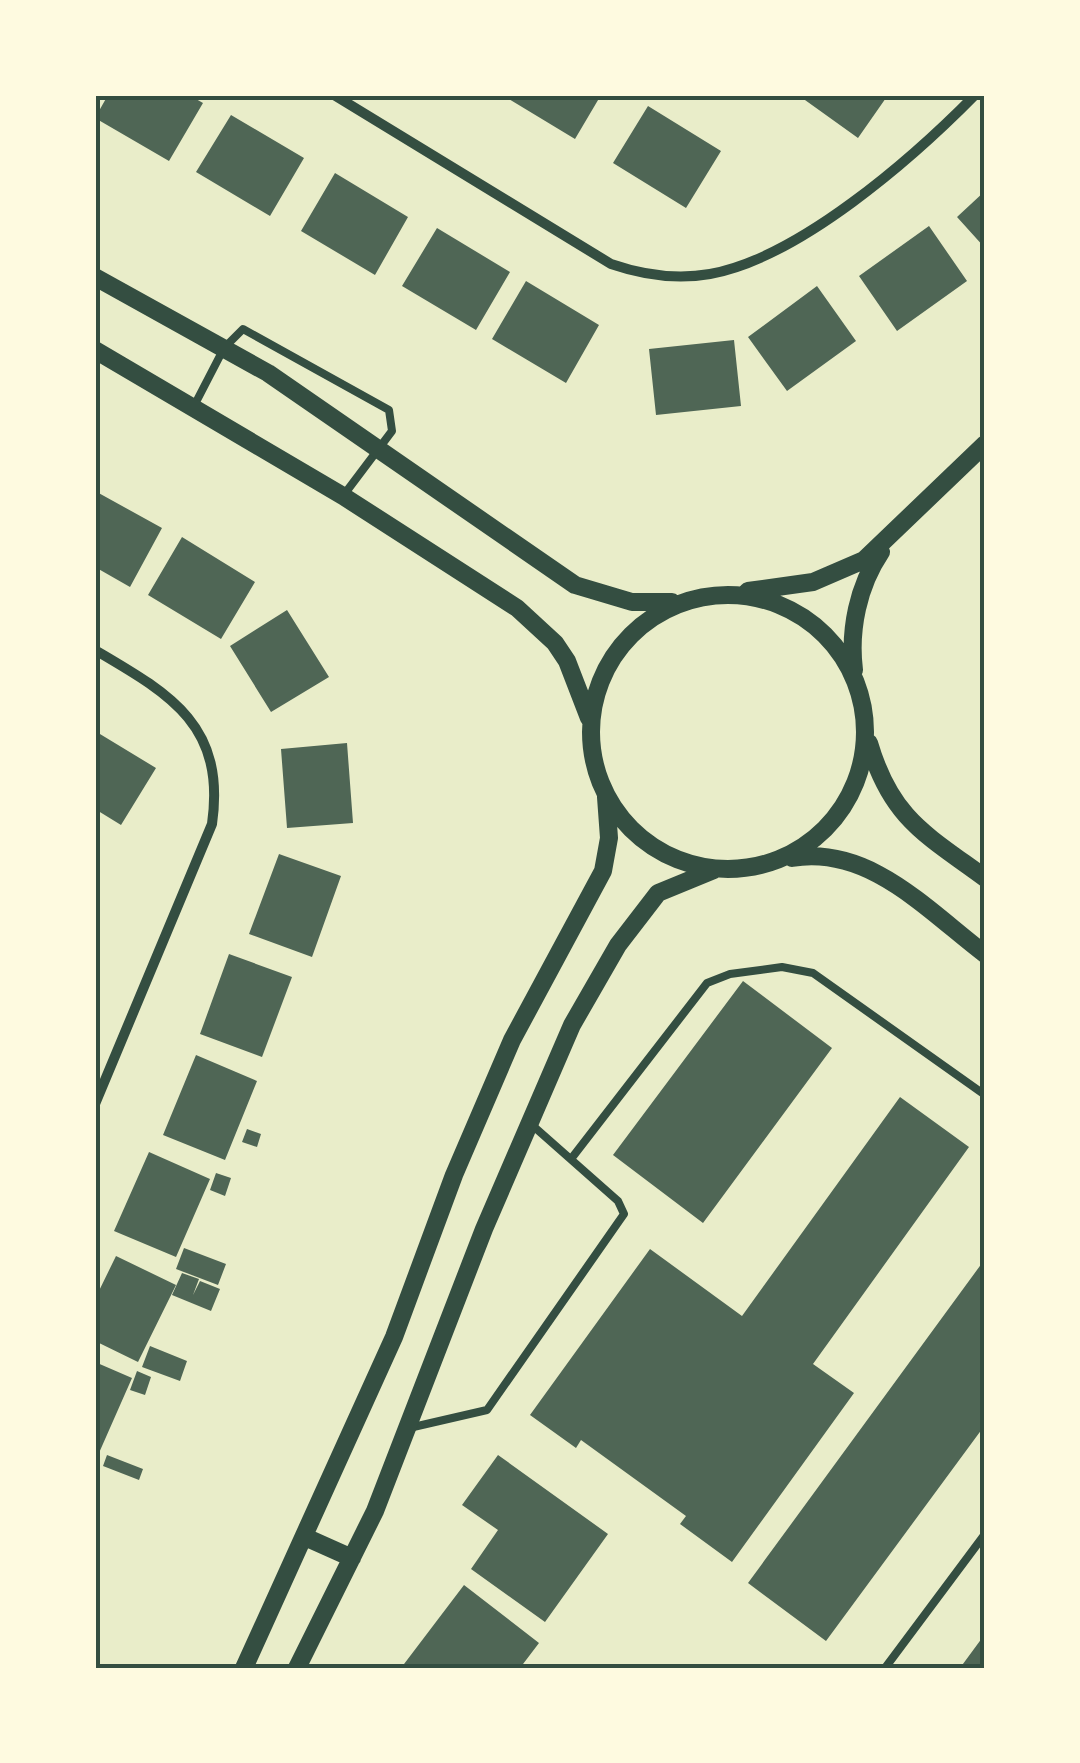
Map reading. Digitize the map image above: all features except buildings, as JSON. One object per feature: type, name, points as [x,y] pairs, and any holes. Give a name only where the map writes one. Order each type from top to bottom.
[{"type":"street","points":[[334,95],[611,264],[635,272],[685,277],[734,268],[839,212],[975,95]]},
{"type":"street","points":[[95,277],[224,348],[575,585],[632,602],[683,602],[814,582],[844,571],[864,560],[985,444]]},
{"type":"street","points":[[95,350],[343,496],[486,587],[539,627],[578,680],[590,724],[593,762],[606,797],[609,838],[603,871],[512,1040],[454,1175],[394,1337],[244,1668]]},
{"type":"street","points":[[896,531],[872,566],[852,633],[855,678],[866,733],[892,802],[922,832],[985,878]]},
{"type":"street","points":[[730,594],[768,600],[805,617],[834,644],[855,678]]},
{"type":"street","points":[[590,724],[598,685],[618,648],[647,620],[683,602]]},
{"type":"street","points":[[95,650],[164,690],[182,708],[207,748],[214,786],[212,824],[95,1104]]},
{"type":"street","points":[[782,860],[810,844],[834,822],[857,780],[866,733]]},
{"type":"street","points":[[606,797],[646,842],[670,858],[714,870],[748,870],[826,854],[861,864],[985,954]]},
{"type":"street","points":[[297,1668],[352,1558],[409,1428],[528,1122],[572,1025],[644,909],[672,884],[714,870]]},
{"type":"street","points":[[305,1537],[352,1558]]},
{"type":"lane","points":[[194,406],[234,333],[252,331],[389,410],[392,431],[343,496]]},
{"type":"lane","points":[[571,1159],[698,992],[730,974],[782,967],[813,973],[985,1095]]},
{"type":"lane","points":[[409,1428],[478,1415],[493,1404],[621,1220],[622,1205],[528,1122]]},
{"type":"lane","points":[[885,1668],[985,1534]]}]
